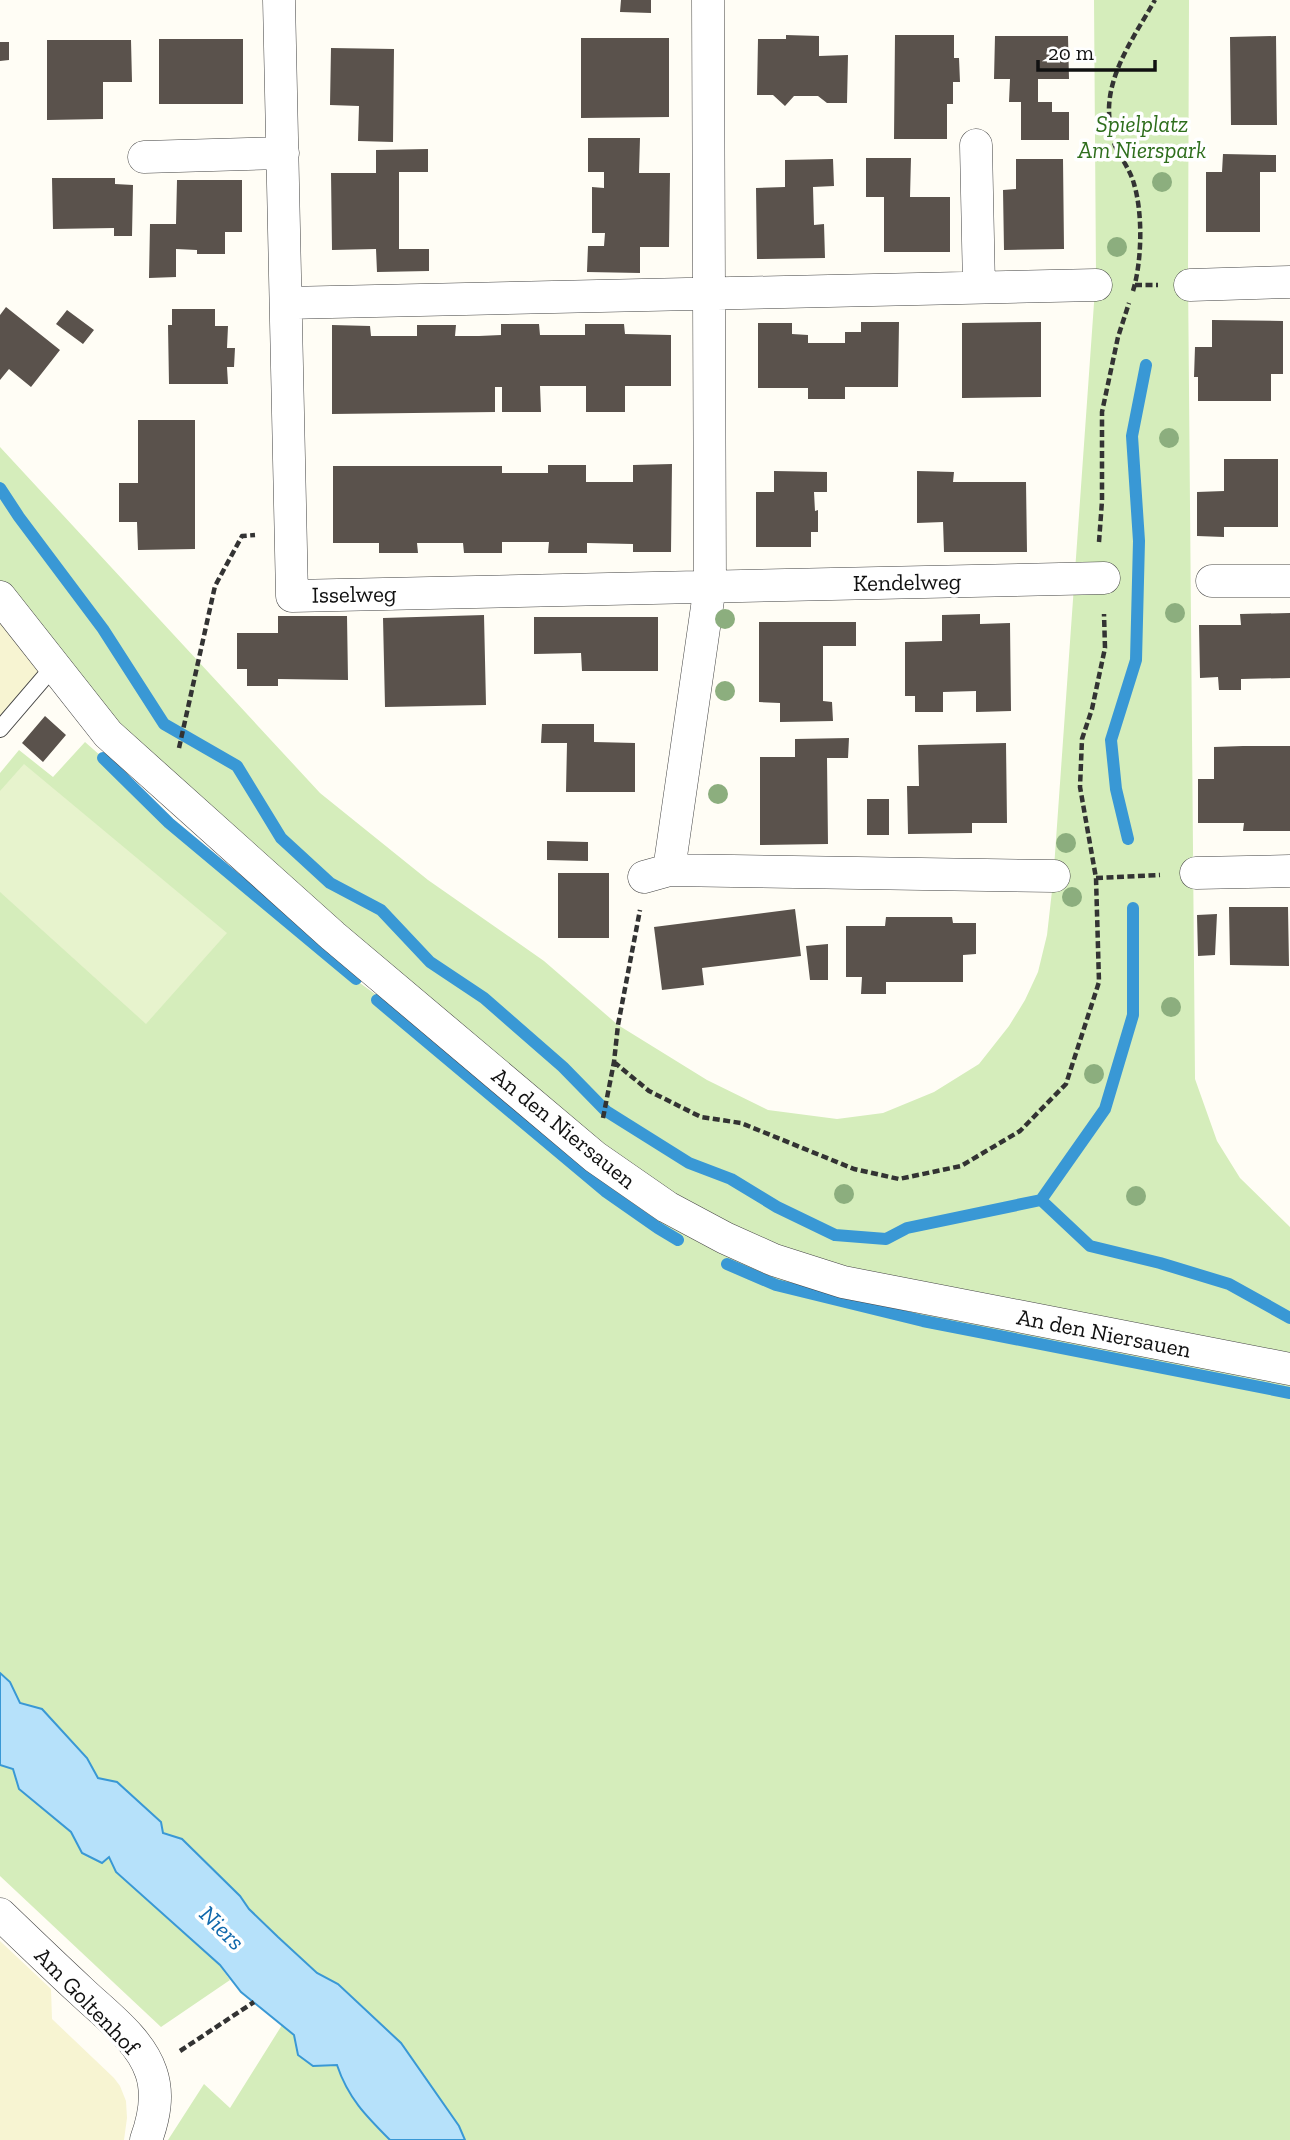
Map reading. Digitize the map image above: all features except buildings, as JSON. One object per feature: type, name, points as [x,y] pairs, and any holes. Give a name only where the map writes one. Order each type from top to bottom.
[{"type":"street","name":"Isselweg","points":[[279,0],[292,596],[710,586]]},
{"type":"street","points":[[708,0],[710,586],[657,874],[1054,876]]},
{"type":"street","points":[[976,145],[979,287]]},
{"type":"street","points":[[144,156],[283,153]]},
{"type":"street","points":[[1190,285],[1290,282]]},
{"type":"street","points":[[286,303],[1096,285]]},
{"type":"street","name":"Kendelweg","points":[[710,586],[1104,578]]},
{"type":"street","points":[[1212,581],[1290,581]]},
{"type":"street","name":"An den Niersauen","points":[[0,597],[108,734],[333,936],[595,1157],[667,1207],[774,1260],[843,1282],[1290,1368]]},
{"type":"street","points":[[1196,873],[1290,872]]},
{"type":"street","name":"Am Goltenhof","points":[[0,1914],[135,2045],[150,2071],[155,2091],[154,2114],[146,2140]]},
{"type":"lane","points":[[0,729],[54,666]]},
{"type":"path","points":[[1135,285],[1140,250],[1134,184],[1116,149],[1110,126],[1109,106],[1114,79],[1155,0]]},
{"type":"path","points":[[1096,285],[1190,285]]},
{"type":"path","points":[[170,789],[215,586],[242,536],[290,532]]},
{"type":"path","points":[[1054,876],[1096,878],[1196,873]]},
{"type":"path","points":[[595,1157],[643,895],[657,874]]},
{"type":"path","points":[[150,2071],[254,2002]]},
{"type":"shaded area","points":[[0,597],[54,666],[0,729]]},
{"type":"shaded area","points":[[0,1941],[51,1989],[52,2019],[120,2086],[126,2101],[124,2140],[0,2140]]},
{"type":"green space","name":"Spielplatz Am Nierspark","points":[[1094,0],[1189,0],[1188,275],[1195,1079],[1217,1141],[1240,1178],[1290,1227],[1290,2140],[465,2140],[459,2126],[401,2043],[338,1984],[317,1973],[278,1937],[182,1839],[163,1833],[161,1822],[117,1782],[98,1779],[87,1758],[42,1709],[20,1703],[10,1682],[0,1673],[0,773],[19,750],[53,777],[85,742],[353,978],[655,1198],[108,734],[0,596],[0,447],[320,793],[428,880],[544,961],[618,1025],[707,1080],[768,1110],[837,1119],[883,1113],[934,1092],[979,1064],[1009,1026],[1025,1000],[1038,972],[1047,935],[1096,275]]},
{"type":"green space","points":[[24,764],[227,933],[146,1024],[0,892],[0,791]]},
{"type":"green space","points":[[0,1765],[13,1769],[19,1789],[71,1832],[82,1853],[109,1857],[220,1966],[230,1980],[161,2027],[0,1876]]},
{"type":"green space","points":[[282,2025],[294,2035],[298,2055],[313,2066],[337,2065],[352,2096],[390,2140],[168,2140],[204,2084],[230,2108]]},
{"type":"water","name":"Niers","points":[[0,1673],[10,1682],[20,1703],[42,1709],[87,1758],[98,1778],[117,1782],[161,1822],[163,1833],[182,1839],[278,1937],[317,1973],[338,1984],[401,2043],[459,2126],[465,2140],[390,2140],[352,2097],[337,2065],[313,2066],[298,2055],[294,2035],[241,1992],[220,1965],[116,1872],[109,1857],[102,1863],[82,1853],[71,1832],[19,1789],[13,1769],[0,1765]]},
{"type":"waterway","points":[[1128,839],[1116,789],[1111,740],[1136,660],[1139,541],[1132,436],[1146,365]]},
{"type":"waterway","points":[[0,488],[103,629],[164,724],[237,766],[281,838],[330,883],[381,910],[430,962],[484,998],[563,1067],[606,1111],[689,1163],[731,1179],[777,1207],[835,1235],[886,1239],[907,1228],[1041,1200],[1105,1109],[1133,1015],[1133,908]]},
{"type":"waterway","points":[[103,758],[169,823],[356,979]]},
{"type":"waterway","points":[[377,1000],[605,1191],[678,1240]]},
{"type":"waterway","points":[[1041,1200],[1090,1246],[1229,1284],[1290,1318]]},
{"type":"waterway","points":[[727,1264],[776,1285],[923,1321],[1290,1393]]}]
